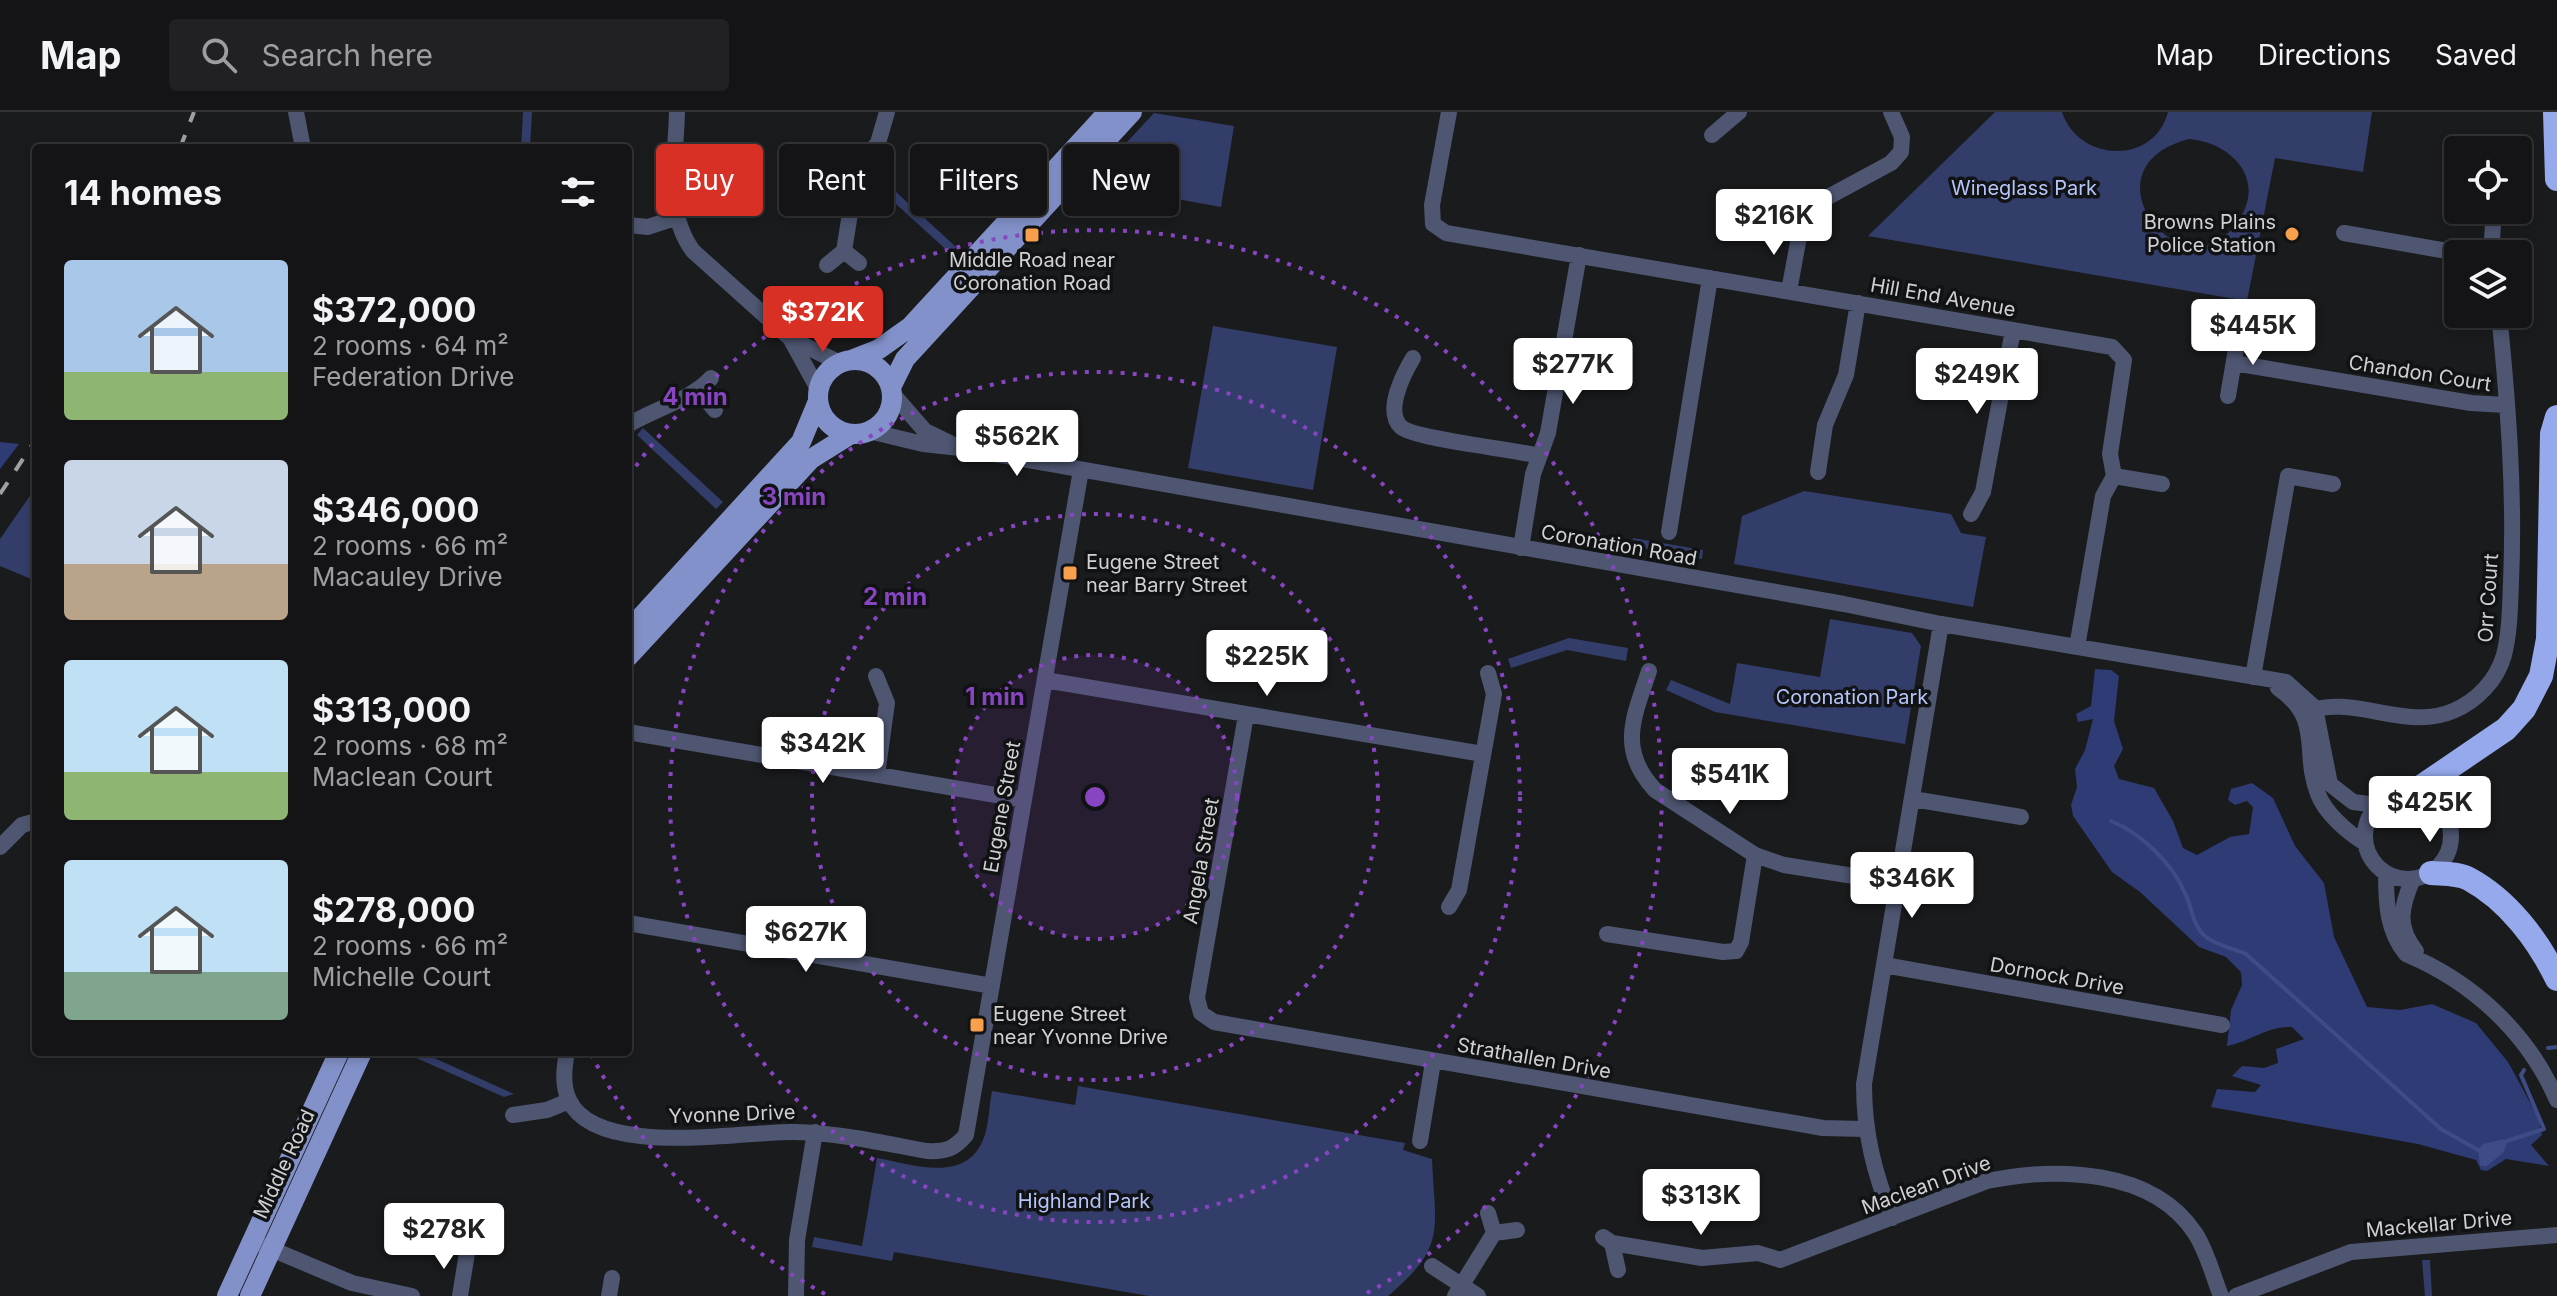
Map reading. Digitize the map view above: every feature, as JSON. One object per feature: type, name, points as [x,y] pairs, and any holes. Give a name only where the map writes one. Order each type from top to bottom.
[{"type":"highway","points":[[2555,112],[2557,179]]},
{"type":"highway","points":[[2412,793],[2506,729],[2524,709],[2541,676],[2548,639],[2552,434],[2557,417]]},
{"type":"highway","points":[[2422,876],[2468,879],[2498,901],[2533,937],[2557,979]]},
{"type":"main road","points":[[632,627],[801,442],[828,371],[879,349],[910,327],[1108,112]]},
{"type":"main road","points":[[632,653],[811,459],[886,417],[891,390],[914,349],[1132,112]]},
{"type":"main road","points":[[846,362],[873,365],[884,374],[891,390]]},
{"type":"main road","points":[[818,395],[828,422],[860,432]]},
{"type":"main road","name":"Middle Road","points":[[227,1296],[337,1056]]},
{"type":"main road","name":"Middle Road","points":[[250,1296],[360,1056]]},
{"type":"street","points":[[296,112],[302,144]]},
{"type":"street","points":[[677,112],[675,218],[681,234],[693,251],[790,338],[846,362]]},
{"type":"street","points":[[827,265],[844,251],[856,176],[860,164],[878,143],[887,112]]},
{"type":"street","name":"Hill End Avenue","points":[[1449,112],[1432,205],[1433,224],[1446,233],[2112,347],[2124,360],[2110,454],[2114,476],[2103,496],[2077,647]]},
{"type":"street","points":[[1712,135],[1739,112]]},
{"type":"street","points":[[1789,291],[1804,210],[1891,163],[1901,152],[1902,137],[1891,112]]},
{"type":"street","points":[[632,225],[648,227],[675,218]]},
{"type":"street","points":[[2344,233],[2444,250]]},
{"type":"street","points":[[844,251],[859,263]]},
{"type":"street","points":[[1521,548],[1539,456],[1548,433],[1579,255]]},
{"type":"street","points":[[1669,532],[1710,278]]},
{"type":"street","points":[[1818,472],[1825,425],[1846,375],[1858,303]]},
{"type":"street","name":"Orr Court","points":[[2309,710],[2335,705],[2404,715],[2436,716],[2465,705],[2491,682],[2504,656],[2509,621],[2512,546],[2500,328]]},
{"type":"street","points":[[1971,514],[1983,492],[2013,330]]},
{"type":"street","points":[[2228,396],[2239,331]]},
{"type":"street","points":[[790,338],[818,395]]},
{"type":"street","points":[[1413,358],[1401,377],[1394,415],[1400,426],[1415,434],[1511,448],[1539,456]]},
{"type":"street","name":"Chandon Court","points":[[2234,363],[2471,403],[2505,405]]},
{"type":"street","points":[[632,423],[699,391],[711,378]]},
{"type":"street","name":"Coronation Road","points":[[891,390],[925,431],[960,448]]},
{"type":"street","points":[[699,391],[715,410]]},
{"type":"street","name":"Coronation Road","points":[[860,432],[2253,677],[2271,681],[2309,710]]},
{"type":"street","name":"Eugene Street","points":[[955,1147],[966,1135],[1081,470]]},
{"type":"street","points":[[2114,476],[2162,484]]},
{"type":"street","points":[[2253,677],[2288,476],[2333,484]]},
{"type":"street","points":[[1892,1218],[1873,1171],[1864,1129],[1864,1084],[1941,624]]},
{"type":"street","points":[[1649,671],[1630,727],[1633,754],[1642,776],[1655,790],[1755,855],[1784,865],[1898,883]]},
{"type":"street","points":[[1449,907],[1459,890],[1494,694],[1488,673]]},
{"type":"street","points":[[876,676],[887,703],[877,775]]},
{"type":"street","points":[[1045,680],[1483,754]]},
{"type":"street","points":[[2309,710],[2330,784],[2353,802],[2378,805]]},
{"type":"street","points":[[2309,710],[2318,795],[2352,836],[2365,843]]},
{"type":"street","name":"Angela Street","points":[[1201,1013],[1197,998],[1246,715]]},
{"type":"street","points":[[632,733],[1024,800]]},
{"type":"street","points":[[2426,963],[2407,940],[2402,904],[2422,876],[2447,855],[2451,832],[2448,820],[2434,802],[2412,793],[2388,797],[2366,822],[2365,843],[2369,855],[2386,873],[2392,934],[2406,954],[2477,995],[2517,1033],[2557,1100]]},
{"type":"street","points":[[1913,799],[2021,817]]},
{"type":"street","points":[[0,847],[22,825],[32,822]]},
{"type":"street","points":[[1607,934],[1723,952],[1736,951],[1741,942],[1755,855]]},
{"type":"street","points":[[2386,873],[2422,876]]},
{"type":"street","points":[[632,924],[992,986]]},
{"type":"street","name":"Dornock Drive","points":[[1884,965],[2222,1025]]},
{"type":"street","name":"Strathallen Drive","points":[[1201,1013],[1214,1022],[1433,1062],[1823,1128],[1864,1129]]},
{"type":"street","points":[[513,1115],[547,1110],[569,1101],[564,1077],[567,1056]]},
{"type":"street","points":[[1420,1141],[1433,1062]]},
{"type":"street","name":"Yvonne Drive","points":[[569,1101],[601,1128],[638,1135],[679,1138],[815,1132],[927,1151],[943,1152],[955,1147]]},
{"type":"street","points":[[796,1296],[797,1240],[815,1132]]},
{"type":"street","name":"Maclean Drive","points":[[1618,1270],[1607,1240],[1702,1258],[1758,1253],[1780,1260],[1987,1181],[2022,1174],[2065,1174],[2118,1182],[2150,1192],[2174,1208],[2197,1235],[2221,1296]]},
{"type":"street","points":[[1458,1291],[1494,1233],[1488,1213]]},
{"type":"street","points":[[1494,1233],[1517,1230]]},
{"type":"street","name":"Mackellar Drive","points":[[2236,1296],[2351,1252],[2557,1235]]},
{"type":"street","points":[[252,1241],[352,1283],[412,1296]]},
{"type":"street","points":[[460,1296],[467,1253]]},
{"type":"street","points":[[1432,1266],[1458,1291],[1478,1296]]},
{"type":"street","points":[[609,1296],[612,1278]]},
{"type":"green space","points":[[523,112],[532,112],[530,144],[521,144]]},
{"type":"green space","name":"Wineglass Park","points":[[1995,112],[2062,112],[2071,129],[2083,141],[2116,151],[2133,149],[2148,142],[2160,130],[2168,112],[2372,112],[2363,172],[2275,158],[2247,301],[1868,236]],"holes":[[[2189,139],[2218,147],[2239,164],[2249,189],[2240,218],[2218,241],[2194,246],[2171,239],[2152,222],[2142,200],[2142,176],[2157,154]]]},
{"type":"green space","points":[[1154,113],[1234,126],[1221,207],[1179,199],[1179,144],[1125,144]]},
{"type":"green space","points":[[894,190],[910,205],[910,216],[922,216],[956,247],[951,254],[894,202]]},
{"type":"green space","points":[[1213,326],[1337,347],[1313,490],[1188,468]]},
{"type":"green space","points":[[643,428],[723,502],[716,509],[637,435]]},
{"type":"green space","points":[[1804,491],[1951,514],[1961,533],[1986,537],[1973,607],[1734,564],[1742,516]]},
{"type":"green space","points":[[32,493],[32,579],[0,566],[0,539]]},
{"type":"green space","points":[[1633,538],[1703,550],[1702,559],[1632,546]]},
{"type":"green space","name":"Coronation Park","points":[[1830,619],[1912,633],[1921,646],[1905,744],[1715,712],[1666,690],[1671,680],[1730,704],[1737,663],[1820,677]]},
{"type":"green space","points":[[1569,638],[1628,648],[1626,661],[1567,650],[1511,668],[1508,659]]},
{"type":"green space","points":[[412,1056],[430,1056],[514,1094],[504,1097]]},
{"type":"green space","name":"Highland Park","points":[[1078,1086],[1405,1143],[1403,1150],[1432,1159],[1435,1220],[1429,1249],[1407,1279],[1388,1296],[1149,1296],[894,1252],[892,1261],[812,1247],[814,1237],[862,1246],[877,1158],[921,1167],[951,1167],[975,1154],[983,1140],[992,1091],[1075,1105]]},
{"type":"green space","points":[[2422,1260],[2430,1260],[2432,1296],[2425,1296]]},
{"type":"shaded area","points":[[0,442],[19,444],[0,469]]},
{"type":"shaded area","points":[[2095,669],[2111,670],[2119,676],[2114,721],[2123,749],[2114,766],[2119,779],[2154,788],[2173,821],[2183,848],[2197,855],[2230,837],[2249,834],[2253,807],[2247,801],[2235,805],[2228,800],[2231,789],[2252,783],[2273,798],[2295,846],[2324,883],[2334,937],[2367,1007],[2400,1010],[2432,1004],[2476,1023],[2508,1062],[2538,1117],[2542,1135],[2531,1145],[2549,1166],[2506,1159],[2487,1171],[2481,1170],[2476,1160],[2418,1144],[2211,1107],[2217,1089],[2255,1092],[2261,1085],[2232,1076],[2242,1066],[2264,1068],[2278,1063],[2276,1049],[2304,1039],[2292,1027],[2283,1027],[2227,1046],[2231,1010],[2242,985],[2241,972],[2226,957],[2199,947],[2140,892],[2112,872],[2073,816],[2071,805],[2077,787],[2075,769],[2085,750],[2093,719],[2078,722],[2076,714],[2091,706]],"holes":[[[2490,1143],[2498,1143],[2504,1151],[2486,1167],[2480,1166]]]},
{"type":"shaded area","points":[[2504,1139],[2507,1142],[2504,1152],[2486,1167],[2480,1166],[2478,1150],[2483,1144]]},
{"type":"waterway","points":[[2111,821],[2144,841],[2164,860],[2179,882],[2195,922],[2206,937],[2246,954],[2441,1129],[2480,1151]]},
{"type":"waterway","points":[[2548,1048],[2557,1047]]},
{"type":"waterway","points":[[2501,1143],[2544,1129],[2521,1075],[2524,1070]]},
{"type":"railway","points":[[182,144],[194,112]]},
{"type":"railway","points":[[0,494],[32,445]]},
{"type":"place","name":"Browns Plains Police Station","points":[[2292,234]]},
{"type":"place","name":"Middle Road near Coronation Road","points":[[1032,235]]},
{"type":"place","name":"Eugene Street near Barry Street","points":[[1070,573]]},
{"type":"place","name":"Eugene Street near Yvonne Drive","points":[[977,1025]]}]
